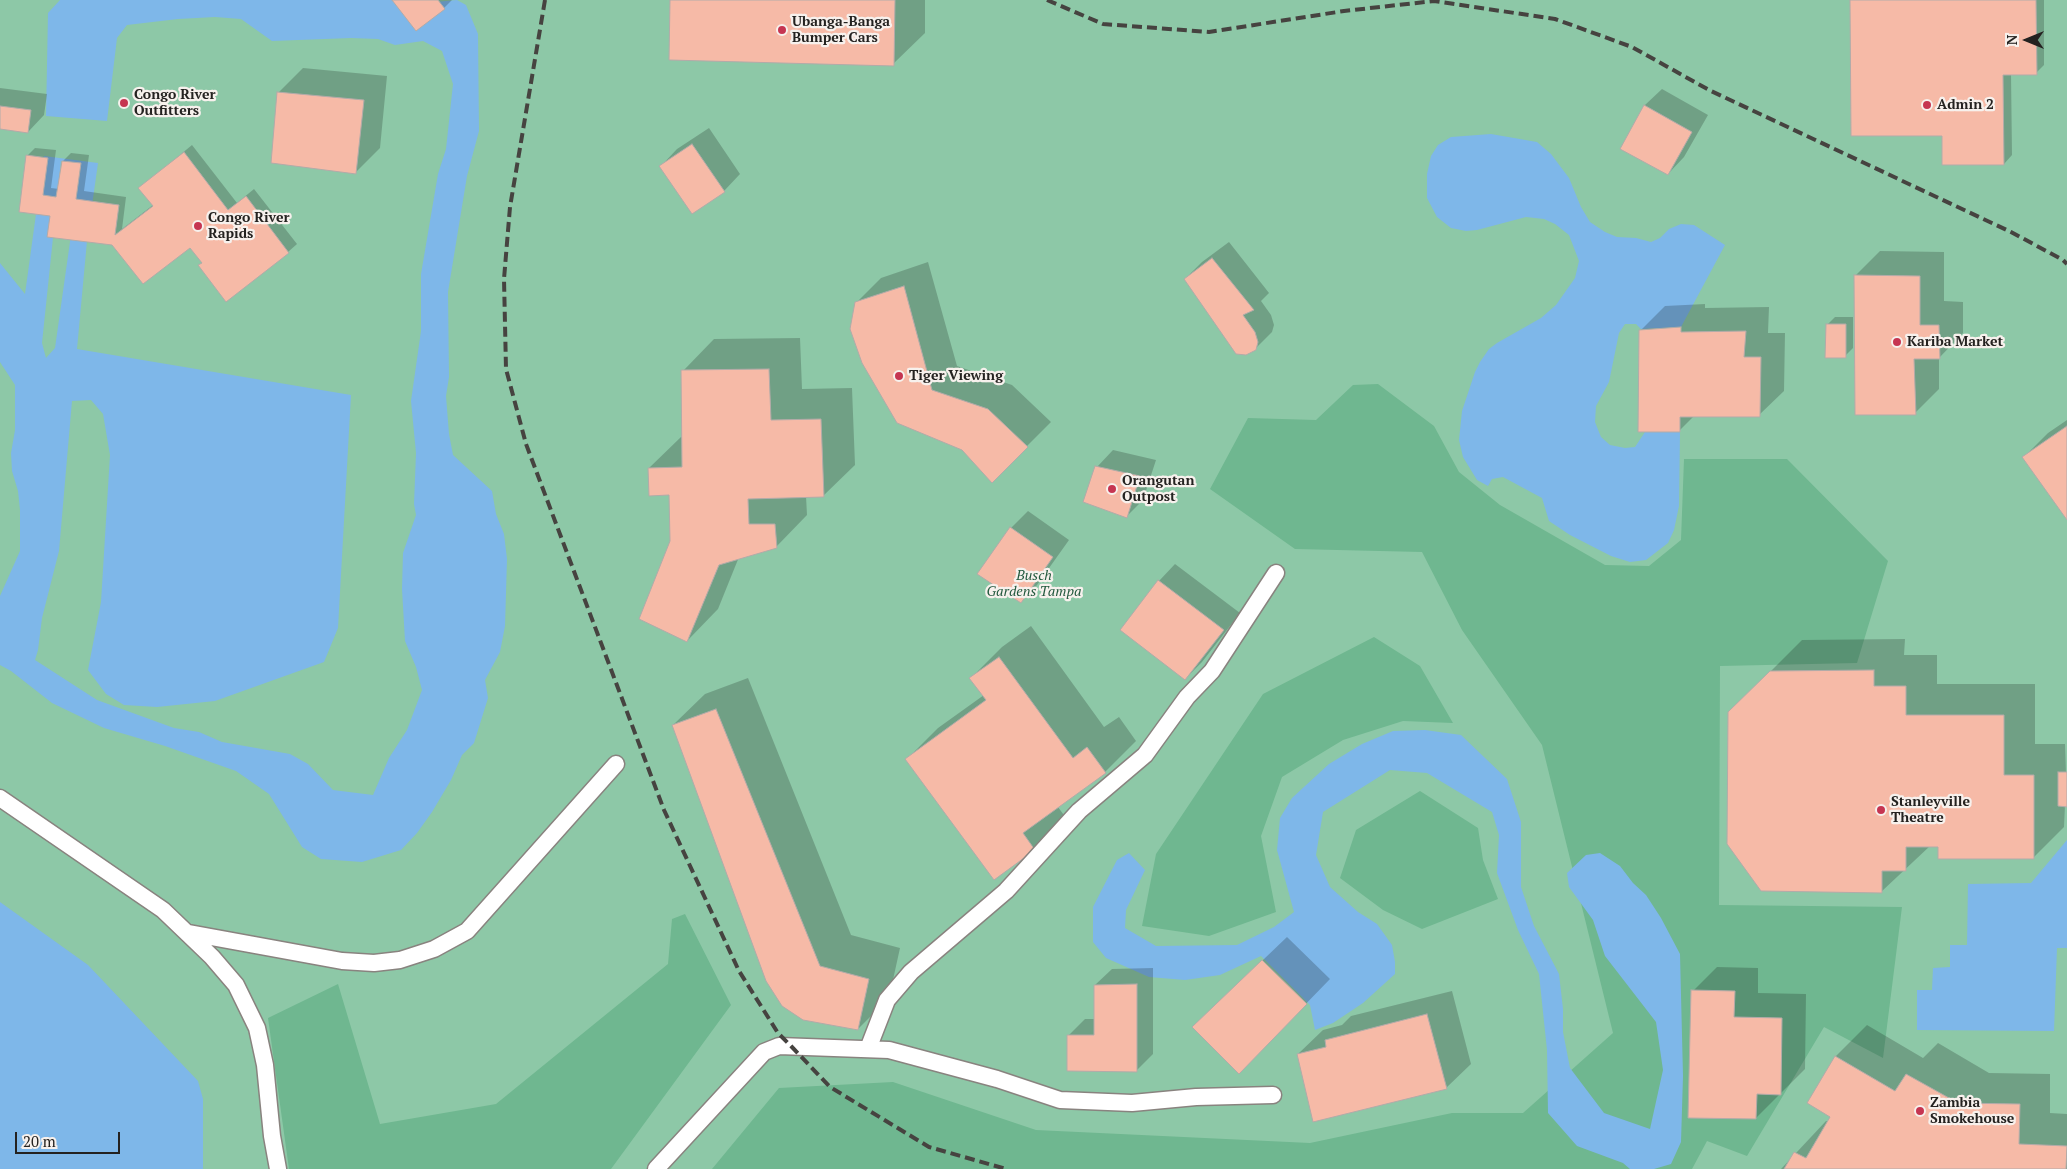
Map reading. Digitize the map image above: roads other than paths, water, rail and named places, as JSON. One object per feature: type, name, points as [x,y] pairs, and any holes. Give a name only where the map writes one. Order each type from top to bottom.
[{"type":"lane","points":[[868,1050],[888,1000],[911,972],[1006,891],[1078,811],[1144,755],[1187,697],[1212,671],[1276,573]]},
{"type":"lane","points":[[189,933],[342,961],[374,963],[400,960],[434,950],[467,931],[616,764]]},
{"type":"lane","points":[[0,798],[163,910],[189,933],[236,985],[257,1028],[265,1064],[272,1136],[278,1169]]},
{"type":"lane","points":[[656,1169],[764,1052],[779,1046],[889,1050],[997,1079],[1060,1100],[1132,1103],[1196,1097],[1273,1095]]},
{"type":"water","points":[[60,0],[398,0],[435,2],[457,0],[466,5],[478,34],[479,131],[467,176],[448,292],[449,377],[446,396],[453,455],[492,491],[496,514],[504,534],[507,559],[505,626],[500,652],[485,680],[488,698],[474,743],[462,755],[451,780],[432,812],[417,833],[401,850],[362,862],[321,859],[302,847],[269,794],[236,771],[165,746],[104,728],[52,703],[11,671],[0,665],[0,596],[20,551],[20,510],[18,491],[12,471],[11,453],[15,430],[15,385],[0,362],[0,263],[25,294],[44,156],[98,163],[87,241],[77,349],[351,395],[338,628],[324,662],[215,701],[157,707],[124,705],[106,694],[88,670],[101,602],[110,455],[103,414],[91,400],[72,401],[59,551],[42,618],[35,660],[97,700],[174,728],[199,732],[222,742],[290,754],[308,764],[333,790],[373,795],[389,758],[407,730],[422,690],[416,667],[405,641],[402,589],[403,553],[416,515],[414,504],[416,453],[411,401],[421,331],[421,274],[438,174],[446,149],[453,84],[442,51],[423,41],[395,45],[378,39],[351,38],[272,41],[241,19],[215,17],[127,25],[117,38],[107,121],[46,116],[48,13]],"holes":[[[61,161],[81,164],[55,348],[46,358],[42,343]]]},
{"type":"water","points":[[1491,134],[1537,142],[1551,154],[1569,178],[1581,207],[1590,222],[1605,232],[1617,237],[1636,238],[1651,242],[1660,238],[1669,229],[1681,224],[1694,225],[1725,245],[1681,327],[1641,329],[1636,324],[1625,324],[1619,333],[1609,382],[1596,406],[1595,422],[1601,437],[1610,445],[1625,448],[1635,447],[1645,432],[1680,432],[1679,506],[1674,530],[1668,543],[1646,560],[1630,562],[1611,556],[1570,535],[1549,521],[1542,498],[1503,477],[1492,479],[1488,486],[1477,480],[1463,457],[1459,440],[1462,411],[1480,362],[1489,349],[1497,343],[1541,318],[1556,305],[1575,278],[1579,261],[1569,235],[1555,224],[1544,219],[1526,217],[1477,230],[1466,231],[1451,228],[1437,217],[1427,198],[1427,174],[1431,156],[1438,145],[1451,137]]},
{"type":"water","points":[[1425,730],[1461,735],[1507,779],[1521,822],[1521,887],[1534,926],[1559,974],[1563,1009],[1563,1032],[1570,1068],[1604,1113],[1650,1129],[1663,1070],[1656,1022],[1605,956],[1593,920],[1569,887],[1567,873],[1586,855],[1600,853],[1620,866],[1633,883],[1646,895],[1661,918],[1680,954],[1683,1076],[1681,1142],[1671,1164],[1654,1169],[1630,1169],[1623,1163],[1577,1146],[1548,1113],[1547,1050],[1539,974],[1518,930],[1497,873],[1499,835],[1492,812],[1427,773],[1390,770],[1323,812],[1316,855],[1330,887],[1358,912],[1377,924],[1392,945],[1395,962],[1395,974],[1363,1003],[1333,1023],[1315,1030],[1310,1005],[1261,956],[1220,975],[1185,980],[1149,977],[1106,958],[1093,942],[1093,907],[1117,860],[1129,853],[1145,870],[1126,910],[1125,928],[1156,946],[1237,945],[1274,927],[1294,912],[1277,850],[1280,818],[1292,798],[1329,764],[1362,744],[1393,731]]},
{"type":"water","points":[[2067,840],[2067,948],[2057,948],[2054,1031],[1917,1030],[1917,990],[1932,990],[1933,968],[1950,967],[1950,945],[1967,945],[1968,884],[2031,883]]},
{"type":"water","points":[[0,902],[88,965],[198,1081],[203,1099],[203,1169],[0,1169]]},
{"type":"railway","points":[[545,0],[510,207],[504,279],[506,369],[526,444],[664,810],[739,971],[778,1033],[830,1087],[929,1147],[1006,1169]]},
{"type":"railway","points":[[1047,0],[1103,24],[1209,32],[1344,11],[1434,1],[1555,19],[1632,47],[1709,90],[2011,232],[2067,264]]},
{"type":"place","name":"Ubanga-Banga Bumper Cars","points":[[782,30]]},
{"type":"place","name":"Congo River Outfitters","points":[[124,103]]},
{"type":"place","name":"Admin 2","points":[[1927,105]]},
{"type":"place","name":"Congo River Rapids","points":[[198,226]]},
{"type":"place","name":"Kariba Market","points":[[1897,342]]},
{"type":"place","name":"Tiger Viewing","points":[[899,376]]},
{"type":"place","name":"Orangutan Outpost","points":[[1112,489]]},
{"type":"place","name":"Stanleyville Theatre","points":[[1881,810]]},
{"type":"place","name":"Zambia Smokehouse","points":[[1920,1111]]},
{"type":"park label","name":"Busch Gardens Tampa","points":[[1034,584]]}]
